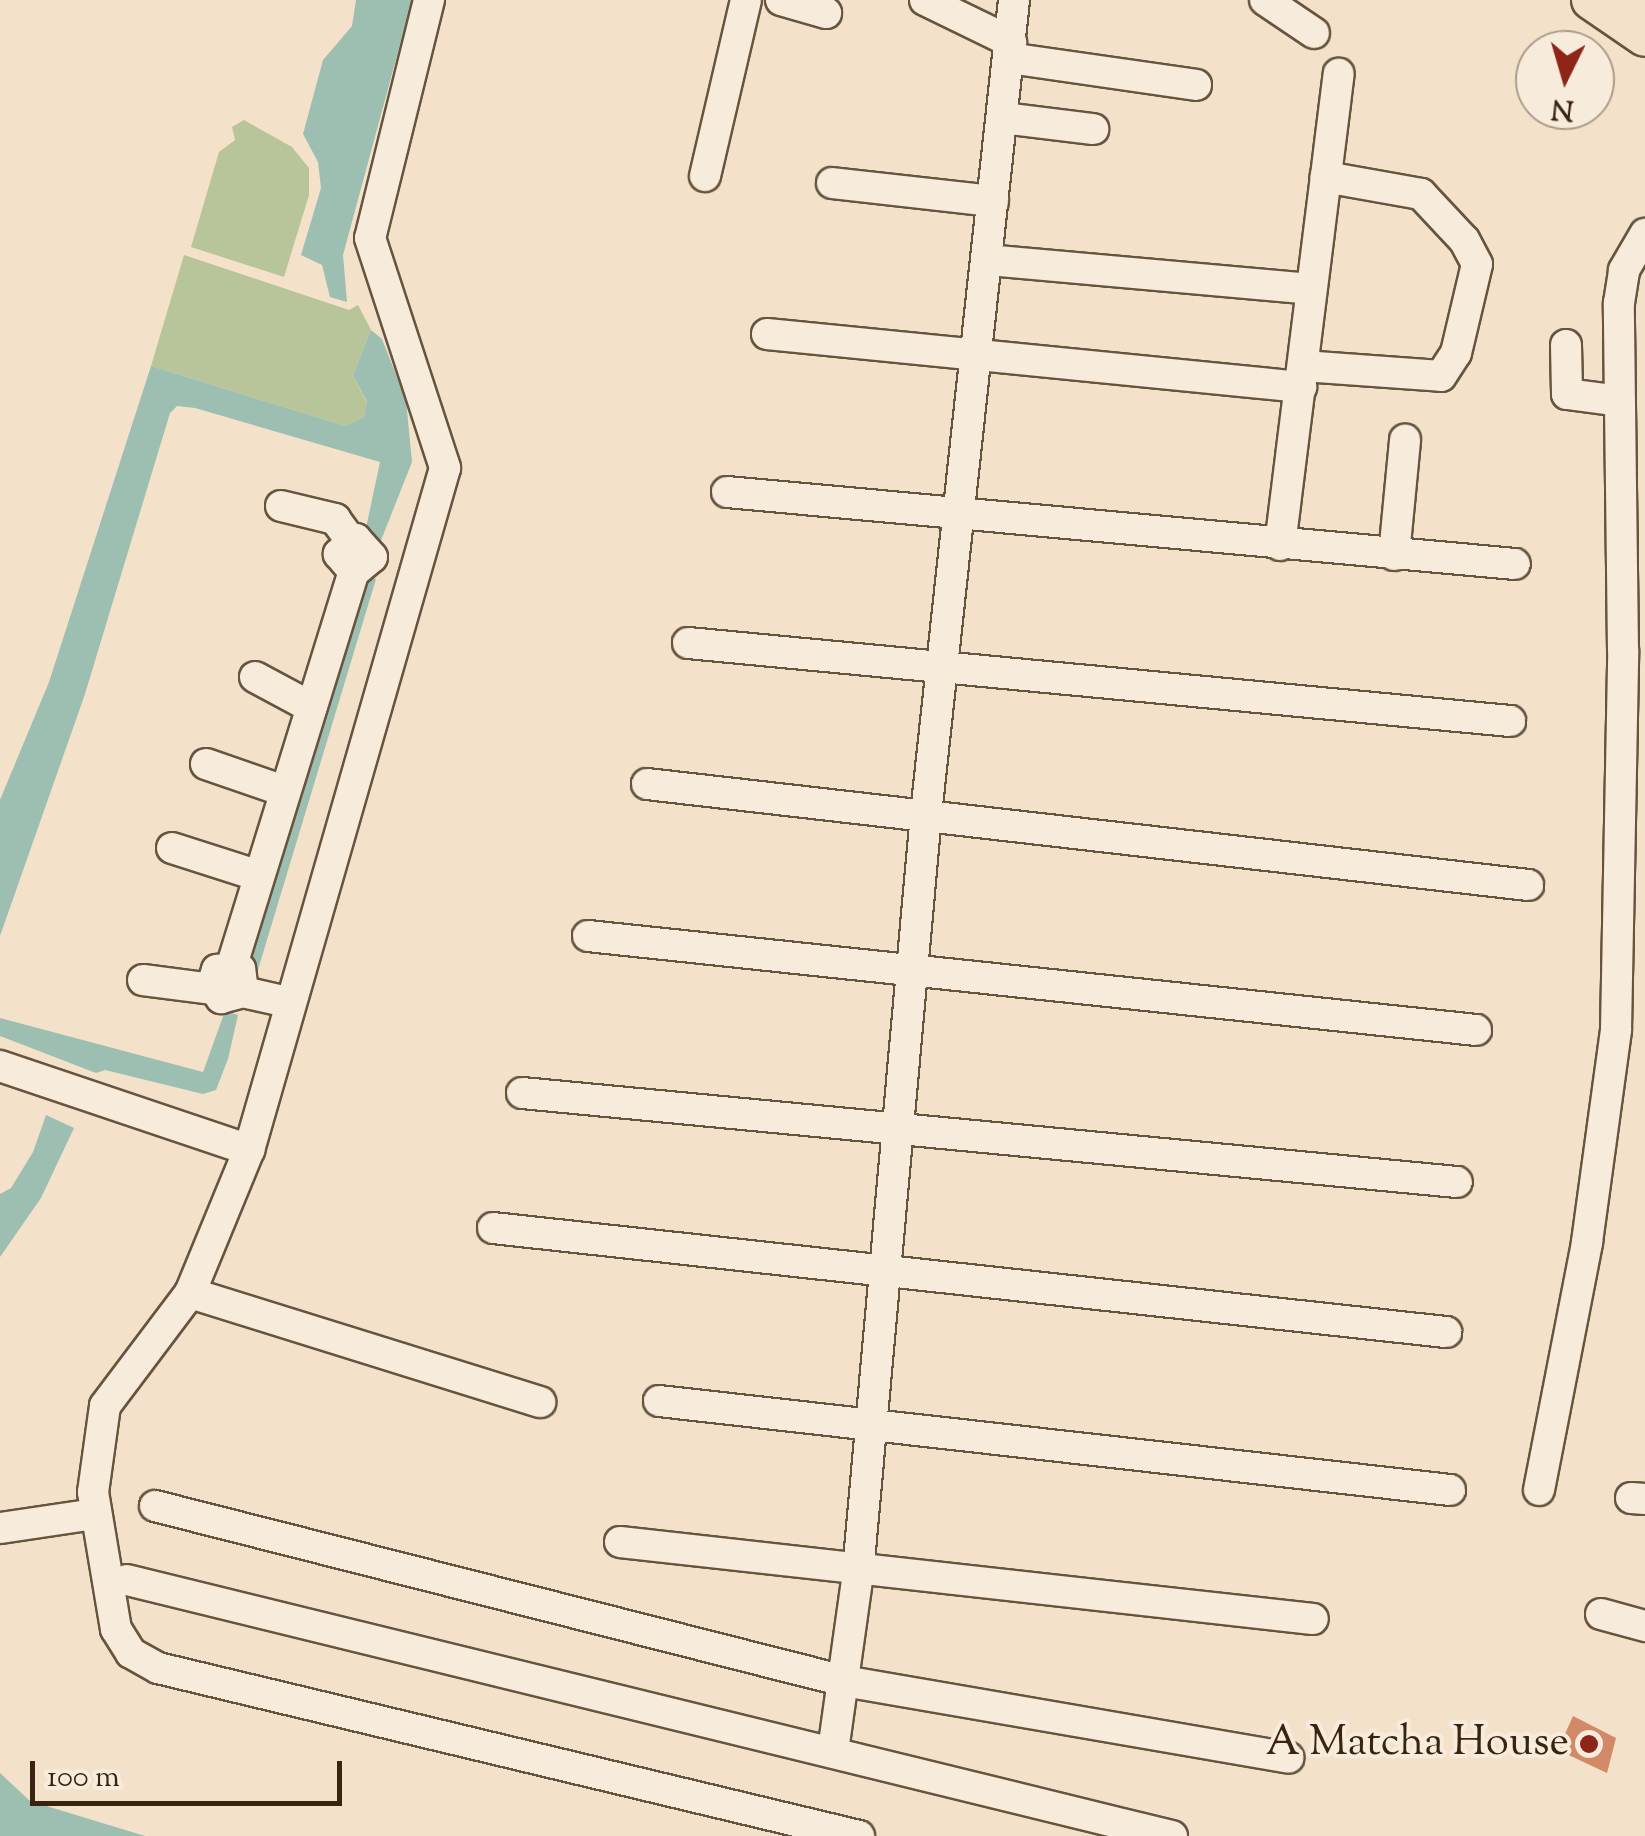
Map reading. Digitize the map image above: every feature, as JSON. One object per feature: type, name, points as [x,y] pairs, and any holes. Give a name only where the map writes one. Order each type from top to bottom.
[{"type":"highway","points":[[1632,0],[1645,9]]},
{"type":"main road","points":[[1591,0],[1645,37]]},
{"type":"street","points":[[429,0],[370,238],[445,468],[418,575],[287,1002],[249,1150],[190,1293],[104,1406],[95,1514],[116,1629],[131,1653],[158,1668],[859,1836]]},
{"type":"street","points":[[705,176],[746,0]]},
{"type":"street","points":[[781,0],[826,13]]},
{"type":"street","points":[[924,0],[1196,85]]},
{"type":"street","points":[[1265,0],[1314,33]]},
{"type":"street","points":[[834,1751],[858,1572],[902,1132],[926,814],[946,669],[957,517],[979,356],[1012,27]]},
{"type":"street","points":[[1280,545],[1340,74]]},
{"type":"street","points":[[1003,118],[1094,129]]},
{"type":"street","points":[[767,334],[979,356],[1302,377],[1441,376],[1456,354],[1477,264],[1464,240],[1421,194],[1326,176]]},
{"type":"street","points":[[832,183],[994,201]]},
{"type":"street","points":[[1540,1490],[1630,1032],[1620,402],[1622,287],[1645,234]]},
{"type":"street","points":[[987,260],[1310,289]]},
{"type":"street","points":[[1566,345],[1568,394],[1620,402]]},
{"type":"street","points":[[1394,555],[1405,440]]},
{"type":"street","points":[[726,492],[957,517],[1514,564]]},
{"type":"street","points":[[280,506],[336,520],[358,558],[418,575]]},
{"type":"street","points":[[230,982],[284,791],[358,558]]},
{"type":"street","points":[[688,643],[1510,721]]},
{"type":"street","points":[[254,677],[311,707]]},
{"type":"street","points":[[206,764],[284,791]]},
{"type":"street","points":[[647,784],[1528,884]]},
{"type":"street","points":[[172,848],[260,876]]},
{"type":"street","points":[[588,936],[1476,1030]]},
{"type":"street","points":[[144,980],[230,982],[287,1002]]},
{"type":"street","points":[[0,1066],[249,1150]]},
{"type":"street","points":[[522,1093],[1458,1182]]},
{"type":"street","points":[[492,1228],[1446,1332]]},
{"type":"street","points":[[190,1293],[540,1402]]},
{"type":"street","points":[[659,1400],[1450,1490]]},
{"type":"street","points":[[156,1506],[844,1681],[1288,1758]]},
{"type":"street","points":[[0,1528],[95,1514]]},
{"type":"street","points":[[620,1542],[858,1572],[1313,1619]]},
{"type":"street","points":[[127,1580],[1172,1836]]},
{"type":"street","points":[[1601,1614],[1645,1626]]},
{"type":"shaded area","points":[[356,0],[412,0],[343,255],[347,302],[330,297],[322,265],[301,255],[321,188],[318,162],[303,134],[323,60],[352,26]]},
{"type":"shaded area","points":[[244,120],[292,147],[309,168],[309,195],[284,277],[191,247],[219,152],[235,140],[232,127]]},
{"type":"shaded area","points":[[184,255],[349,310],[358,305],[371,330],[353,375],[367,403],[364,417],[345,426],[151,366]]},
{"type":"shaded area","points":[[371,330],[382,339],[406,400],[412,462],[378,548],[366,528],[380,462],[195,408],[177,406],[170,413],[85,694],[0,936],[0,800],[49,682],[151,366],[345,426],[364,417],[367,402],[353,375]]},
{"type":"shaded area","points":[[360,576],[376,579],[257,973],[249,976],[242,969]]},
{"type":"shaded area","points":[[225,1011],[238,1015],[228,1059],[216,1090],[203,1094],[105,1070],[96,1073],[0,1036],[0,1018],[203,1072]]},
{"type":"shaded area","points":[[46,1115],[74,1128],[41,1198],[0,1257],[0,1194],[11,1188],[33,1152]]},
{"type":"shaded area","points":[[0,1773],[30,1801],[145,1836],[0,1836]]},
{"type":"building","name":"A Matcha House","points":[[1573,1716],[1616,1738],[1607,1773],[1558,1750]]},
{"type":"place","name":"A Matcha House","points":[[1589,1744]]}]
